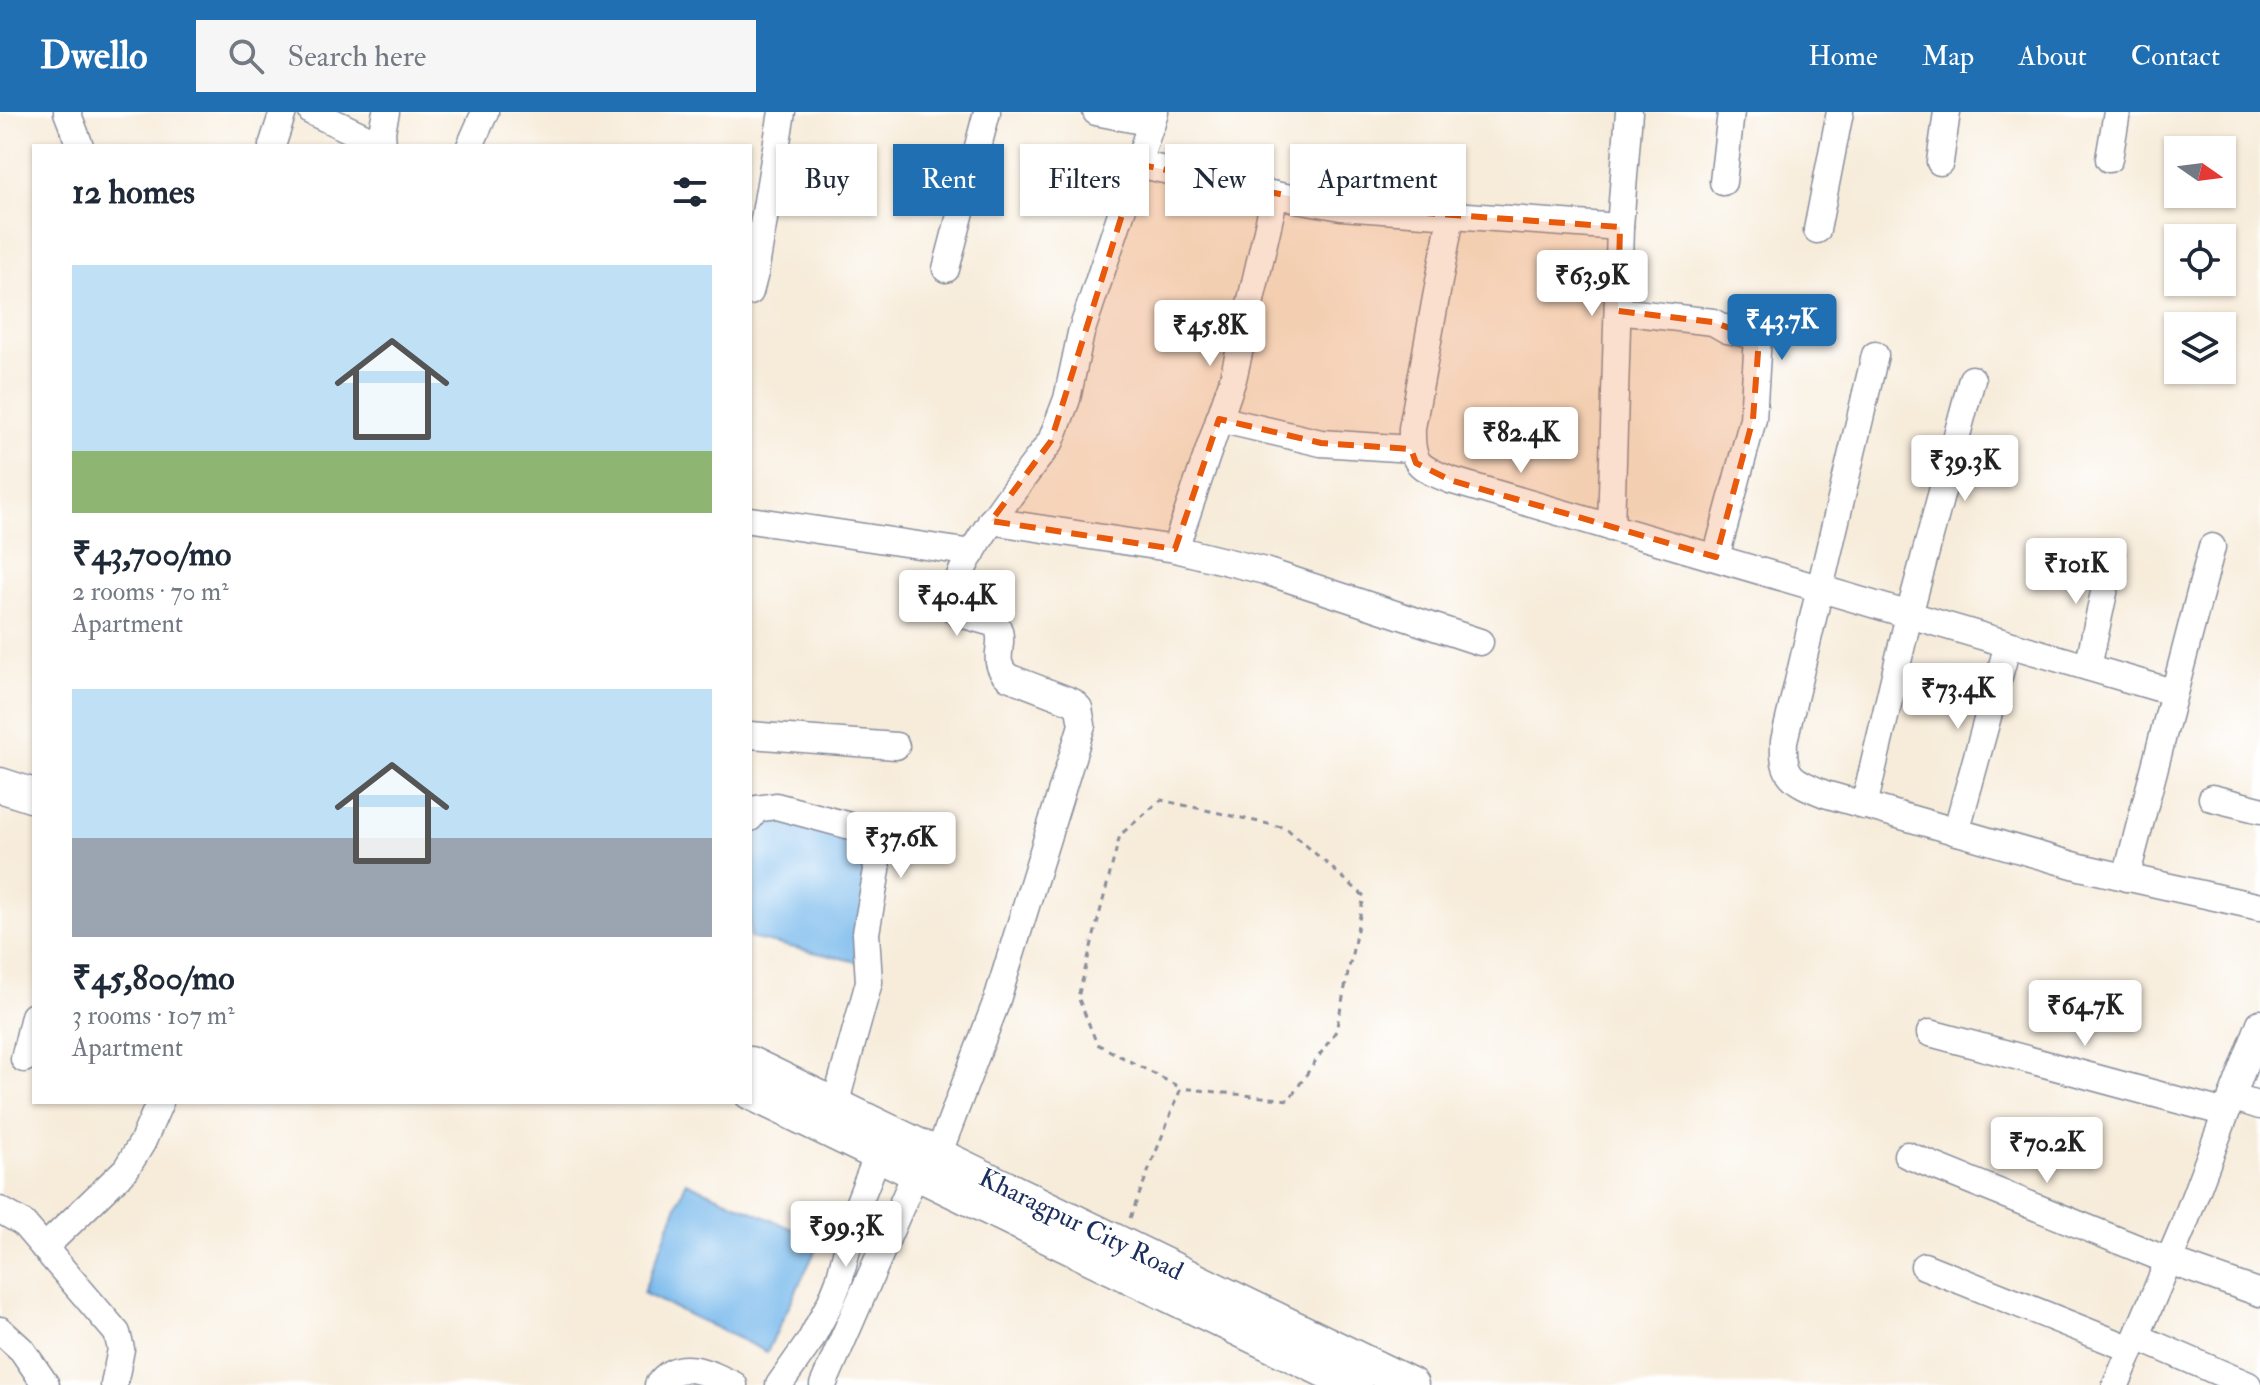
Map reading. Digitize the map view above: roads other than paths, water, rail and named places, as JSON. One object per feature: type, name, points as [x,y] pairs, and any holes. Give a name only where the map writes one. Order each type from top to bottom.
[{"type":"main road","points":[[0,785],[32,795]]},
{"type":"main road","points":[[0,809],[32,816]]},
{"type":"main road","name":"Kharagpur City Road","points":[[752,1065],[835,1105],[927,1164],[1120,1243],[1411,1385]]},
{"type":"main road","points":[[752,1093],[878,1154],[927,1164],[1355,1385]]},
{"type":"street","points":[[67,112],[79,144]]},
{"type":"street","points":[[273,144],[283,112]]},
{"type":"street","points":[[312,112],[381,144]]},
{"type":"street","points":[[383,144],[386,112]]},
{"type":"street","points":[[471,144],[485,112]]},
{"type":"street","points":[[752,279],[782,112]]},
{"type":"street","points":[[946,269],[987,112]]},
{"type":"street","points":[[1096,112],[1154,118],[1145,144]]},
{"type":"street","points":[[1611,528],[1620,227],[1629,112]]},
{"type":"street","points":[[1723,182],[1731,112]]},
{"type":"street","points":[[1817,230],[1840,112]]},
{"type":"street","points":[[1940,162],[1947,112]]},
{"type":"street","points":[[2109,159],[2117,112]]},
{"type":"street","points":[[1149,166],[1290,198]]},
{"type":"street","points":[[1175,549],[1233,379],[1275,195]]},
{"type":"street","points":[[823,1385],[927,1164],[996,1003],[1082,725],[1079,708],[1073,702],[1008,677],[1000,670],[997,662],[1001,632],[996,624],[957,613],[952,608],[952,595],[991,521],[1051,441],[1059,422],[1081,333],[1120,216]]},
{"type":"street","points":[[1620,227],[1451,216],[1412,428],[1411,449],[1416,463],[1450,480],[2172,692]]},
{"type":"street","points":[[1618,311],[1713,322],[1731,331],[1758,336],[1753,419],[1716,557]]},
{"type":"street","points":[[1875,355],[1784,741],[1783,761],[1788,775],[1802,784],[1864,806],[2080,867],[2260,907]]},
{"type":"street","points":[[1864,806],[1909,615],[1972,379]]},
{"type":"street","points":[[1219,419],[1321,443],[1411,449]]},
{"type":"street","points":[[752,520],[972,553]]},
{"type":"street","points":[[991,521],[1175,549],[1265,571],[1480,642]]},
{"type":"street","points":[[2126,878],[2212,547]]},
{"type":"street","points":[[2088,667],[2112,555]]},
{"type":"street","points":[[1956,832],[2008,644]]},
{"type":"street","points":[[752,735],[896,746]]},
{"type":"street","points":[[2212,798],[2260,810]]},
{"type":"street","points":[[752,815],[756,809],[776,806],[854,827],[867,832],[874,842],[877,870],[866,933],[869,982],[835,1105]]},
{"type":"street","points":[[2116,1385],[2169,1261],[2260,1023]]},
{"type":"street","points":[[24,1059],[32,1025]]},
{"type":"street","points":[[1930,1033],[2229,1105],[2260,1106]]},
{"type":"street","points":[[44,1248],[126,1169],[142,1143],[159,1104]]},
{"type":"street","points":[[779,1385],[810,1341],[831,1301],[859,1202],[878,1154]]},
{"type":"street","points":[[1907,1155],[2169,1261],[2260,1293]]},
{"type":"street","points":[[0,1210],[23,1223],[117,1333],[121,1349],[114,1385]]},
{"type":"street","points":[[1924,1266],[2248,1385]]},
{"type":"street","points":[[0,1330],[22,1350],[46,1385]]},
{"type":"street","points":[[658,1385],[673,1370],[688,1368],[734,1385]]},
{"type":"water","points":[[756,798],[885,826],[858,962],[752,938],[752,813]]},
{"type":"water","points":[[686,1182],[820,1241],[767,1352],[643,1293]]}]
